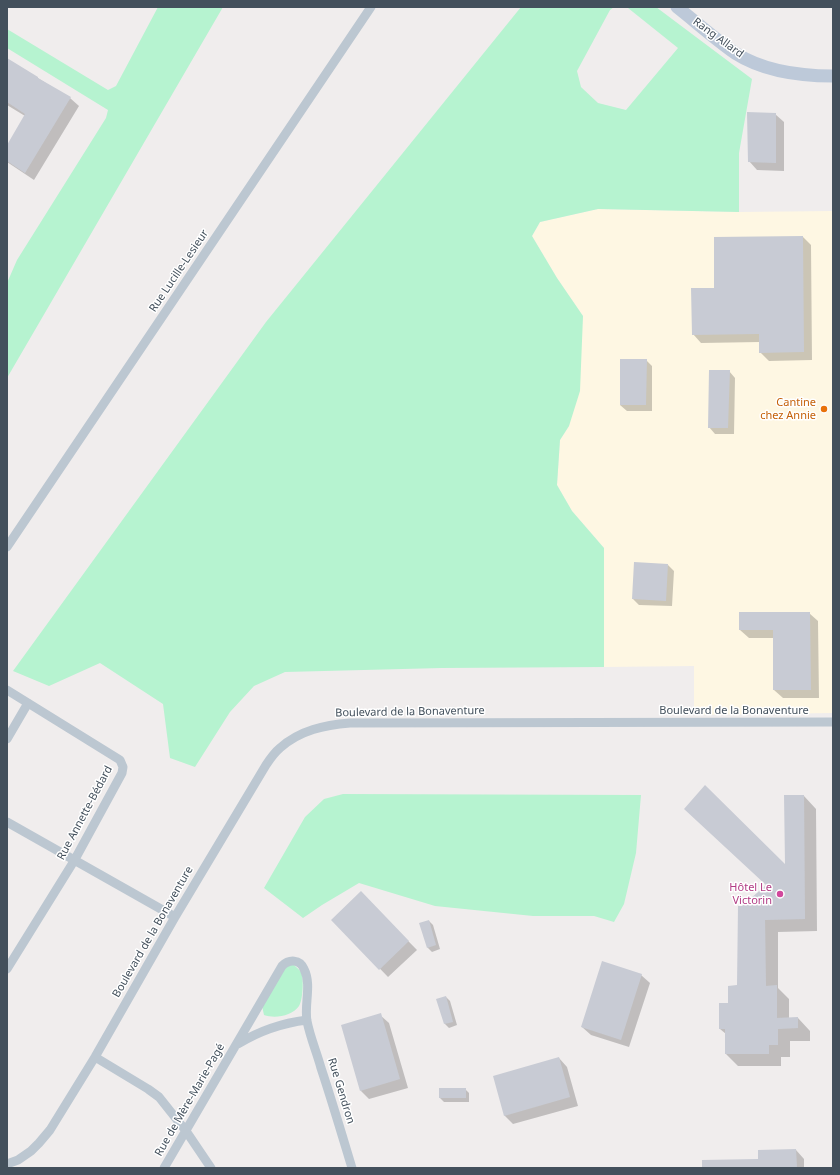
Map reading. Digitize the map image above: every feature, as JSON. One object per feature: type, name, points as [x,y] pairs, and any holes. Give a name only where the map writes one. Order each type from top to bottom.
[{"type":"street","name":"Rue Lucille-Lesieur","points":[[7,548],[371,7]]},
{"type":"street","name":"Rang Allard","points":[[677,7],[736,53],[756,63],[773,69],[795,73],[833,76]]},
{"type":"street","points":[[7,690],[28,703],[7,739]]},
{"type":"street","name":"Rue Annette-Bédard","points":[[7,968],[74,861],[122,773],[123,767],[120,760],[28,703]]},
{"type":"street","name":"Boulevard de la Bonaventure","points":[[7,1164],[18,1160],[39,1143],[50,1130],[95,1057],[175,917],[266,765],[279,748],[294,738],[309,730],[328,725],[350,723],[833,722]]},
{"type":"street","points":[[7,822],[175,917]]},
{"type":"street","name":"Rue de Mère-Marie-Pagé","points":[[164,1168],[282,966],[285,962],[292,960],[299,963],[304,968],[308,986],[307,1020],[269,1029],[251,1036],[237,1044]]},
{"type":"street","name":"Rue Gendron","points":[[307,1020],[352,1168]]},
{"type":"street","points":[[95,1057],[159,1097],[186,1131],[211,1168]]},
{"type":"shaded area","points":[[598,209],[739,212],[833,211],[833,713],[694,715],[694,666],[604,667],[604,548],[572,511],[557,485],[560,440],[569,426],[583,316],[557,278],[532,236],[540,222]]},
{"type":"green space","points":[[158,7],[223,7],[7,378],[7,283],[17,260],[106,118],[108,110],[7,48],[7,29],[108,90],[116,86]]},
{"type":"green space","points":[[521,7],[614,7],[610,10],[577,71],[581,87],[598,103],[626,110],[678,48],[628,8],[624,7],[656,7],[752,79],[739,153],[739,212],[598,209],[540,222],[532,236],[557,278],[583,316],[580,391],[569,426],[560,440],[557,485],[572,511],[604,548],[604,667],[442,668],[285,672],[254,686],[230,712],[195,767],[170,758],[163,704],[100,663],[49,686],[13,671],[266,322]]},
{"type":"green space","points":[[343,794],[641,795],[636,853],[624,904],[614,922],[594,916],[533,916],[435,906],[359,883],[303,918],[264,888],[305,817],[324,799]]},
{"type":"green space","points":[[289,965],[294,965],[302,975],[303,984],[299,1006],[292,1012],[283,1016],[273,1017],[264,1015],[262,1006],[282,971]]},
{"type":"building","points":[[7,58],[71,97],[25,173],[7,161],[7,145],[25,114],[7,102]]},
{"type":"building","points":[[747,112],[776,113],[776,163],[748,162]]},
{"type":"building","points":[[803,236],[804,352],[759,353],[759,334],[692,335],[691,288],[714,288],[714,237]]},
{"type":"building","points":[[620,359],[647,359],[646,405],[620,405]]},
{"type":"building","points":[[709,370],[730,370],[728,428],[708,428]]},
{"type":"building","points":[[634,562],[668,564],[666,601],[632,599]]},
{"type":"building","points":[[739,612],[810,612],[811,690],[773,690],[773,630],[739,630]]},
{"type":"building","name":"Hôtel Le Victorin","points":[[705,785],[785,864],[784,795],[804,795],[805,919],[765,920],[766,986],[777,985],[777,1018],[798,1017],[798,1028],[778,1029],[778,1045],[769,1045],[769,1054],[725,1054],[725,1029],[719,1029],[719,1003],[728,1003],[728,986],[737,985],[738,906],[742,906],[766,885],[684,809]]},
{"type":"building","points":[[361,891],[409,941],[379,970],[331,920]]},
{"type":"building","points":[[429,920],[436,945],[427,948],[419,923]]},
{"type":"building","points":[[602,961],[642,974],[621,1040],[581,1027]]},
{"type":"building","points":[[446,996],[453,1022],[444,1024],[436,999]]},
{"type":"building","points":[[381,1013],[400,1079],[360,1091],[341,1025]]},
{"type":"building","points":[[559,1057],[570,1097],[504,1116],[493,1076]]},
{"type":"building","points":[[439,1088],[466,1088],[466,1098],[439,1098]]},
{"type":"building","points":[[796,1149],[797,1168],[702,1168],[702,1160],[758,1159],[758,1150]]},
{"type":"place","name":"Cantine chez Annie","points":[[824,409]]},
{"type":"place","name":"Hôtel Le Victorin","points":[[780,894]]}]
